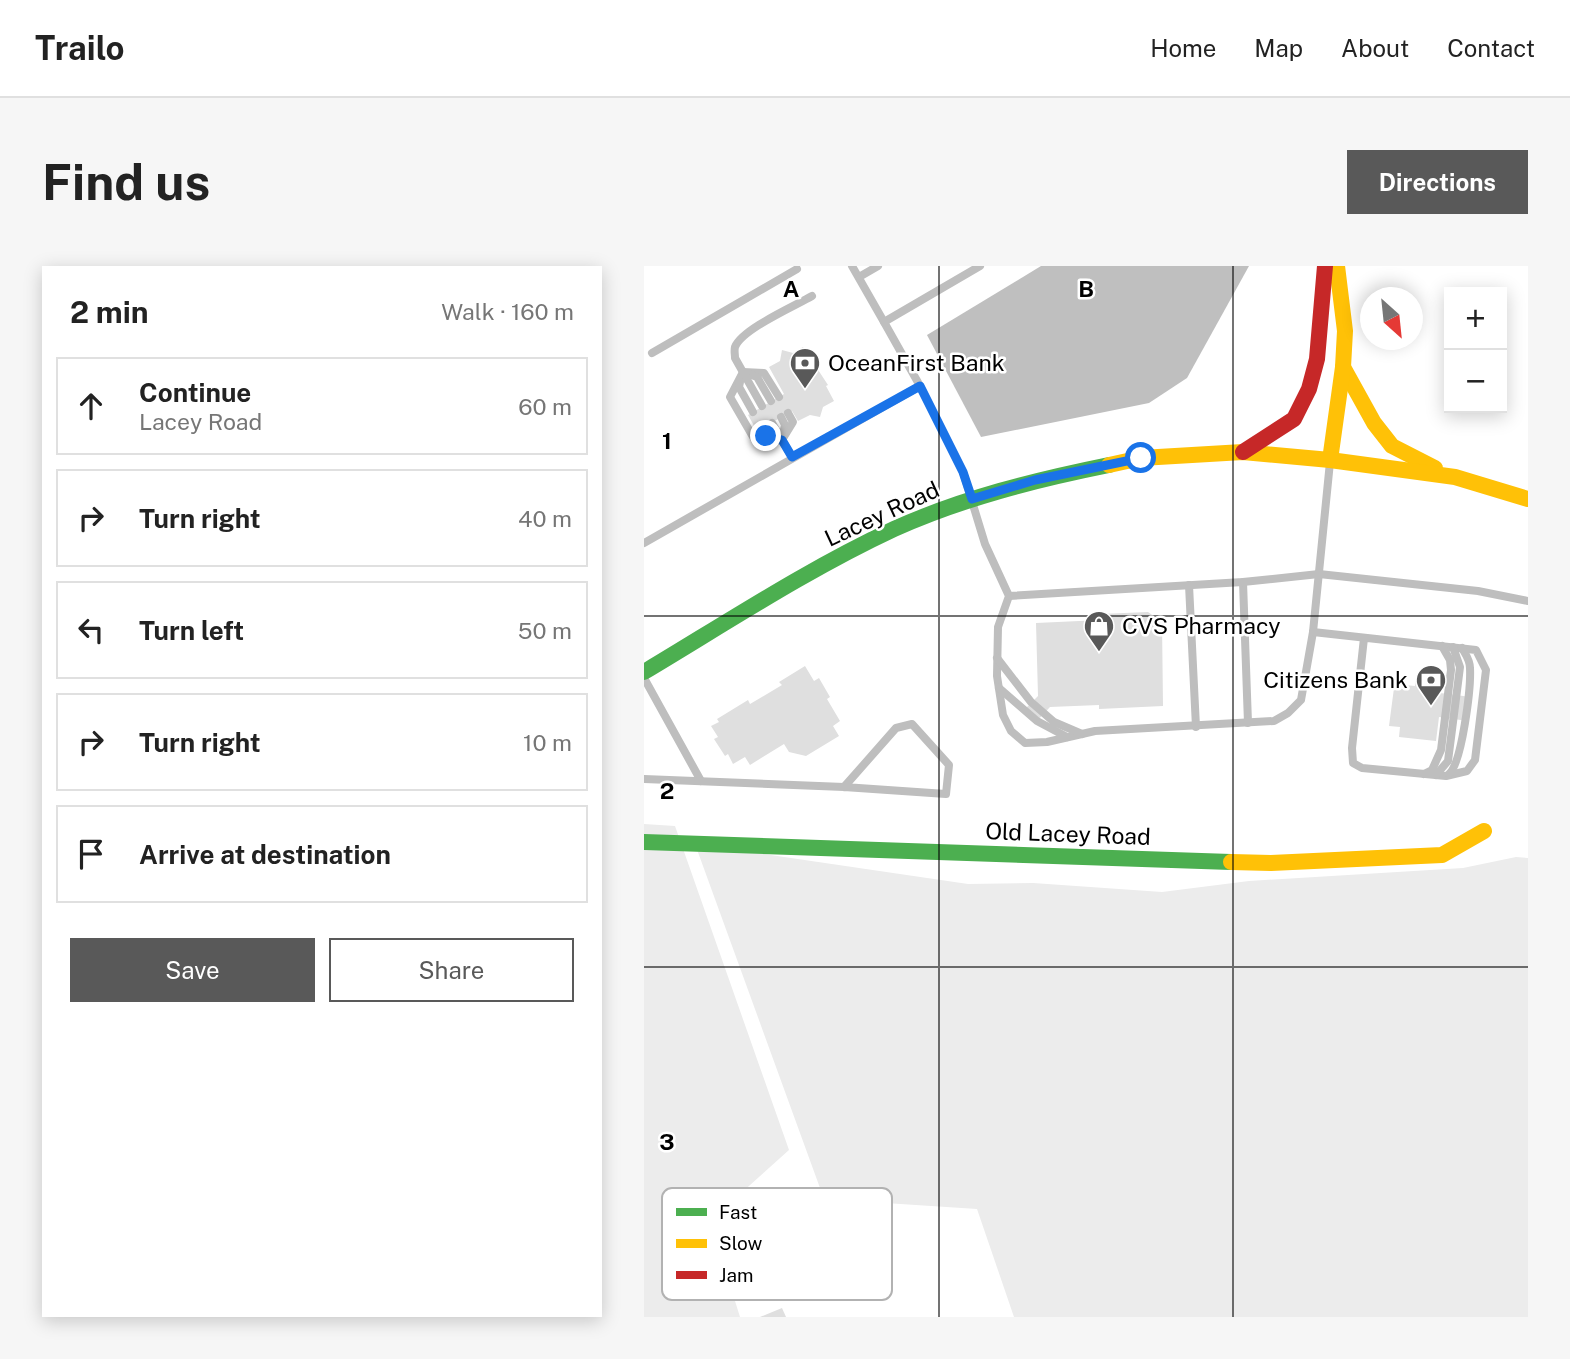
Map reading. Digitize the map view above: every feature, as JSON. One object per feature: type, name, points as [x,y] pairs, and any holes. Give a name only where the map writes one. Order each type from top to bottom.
[{"type":"main road","points":[[1244,452],[1294,419],[1309,388],[1317,359],[1325,266]]},
{"type":"main road","points":[[1330,460],[1343,367],[1345,331],[1337,266]]},
{"type":"main road","points":[[1343,367],[1374,423],[1392,446],[1455,477],[1528,499]]},
{"type":"main road","name":"Lacey Road","points":[[644,672],[894,529],[972,499],[1035,480],[1141,458],[1244,452],[1330,460],[1455,477]]},
{"type":"main road","name":"Old Lacey Road","points":[[644,842],[1271,863],[1442,855],[1484,831]]},
{"type":"lane","points":[[852,266],[920,386],[963,472],[985,544],[1009,596],[998,626],[999,688],[1003,715],[1011,731],[1025,743],[1095,731],[1273,721],[1289,713],[1301,700],[1313,632],[1330,460]]},
{"type":"lane","points":[[859,277],[878,266]]},
{"type":"lane","points":[[884,322],[980,266]]},
{"type":"lane","points":[[652,353],[797,269]]},
{"type":"lane","points":[[762,406],[735,358],[734,349],[749,332],[812,296]]},
{"type":"lane","points":[[743,372],[764,373],[775,399]]},
{"type":"lane","points":[[743,372],[739,387],[753,412]]},
{"type":"lane","points":[[743,372],[730,397],[755,442],[782,440]]},
{"type":"lane","points":[[644,543],[920,386]]},
{"type":"lane","points":[[782,440],[793,422],[785,415]]},
{"type":"lane","points":[[772,423],[792,457]]},
{"type":"lane","points":[[762,428],[766,436],[782,440]]},
{"type":"lane","points":[[1009,596],[1243,582],[1319,574],[1478,591],[1528,601]]},
{"type":"lane","points":[[1243,582],[1248,723]]},
{"type":"lane","points":[[1189,585],[1196,727]]},
{"type":"lane","points":[[1313,632],[1476,650],[1486,670],[1475,760],[1467,771],[1446,776],[1362,768],[1353,763],[1352,748],[1364,638]]},
{"type":"lane","points":[[1424,774],[1432,770],[1441,750],[1451,670],[1450,660],[1442,646]]},
{"type":"lane","points":[[1436,775],[1448,761],[1460,667],[1457,648]]},
{"type":"lane","points":[[1446,776],[1455,769],[1464,728],[1470,669],[1468,659],[1457,648]]},
{"type":"lane","points":[[997,658],[1031,702],[1054,722],[1083,734]]},
{"type":"lane","points":[[644,678],[701,781]]},
{"type":"lane","points":[[999,688],[1037,721],[1067,737]]},
{"type":"lane","points":[[644,779],[946,794],[949,765],[912,724],[896,728],[844,787]]},
{"type":"shaded area","points":[[1041,266],[1249,266],[1187,378],[1149,403],[981,437],[927,335]]},
{"type":"shaded area","points":[[644,824],[675,826],[789,1150],[747,1188],[662,1188],[662,1300],[735,1300],[740,1317],[644,1317]]},
{"type":"shaded area","points":[[695,844],[968,884],[1033,883],[1162,892],[1249,881],[1463,868],[1516,857],[1528,858],[1528,1317],[1014,1317],[977,1209],[892,1203],[892,1188],[820,1188]]},
{"type":"building","name":"OceanFirst Bank","points":[[803,347],[828,385],[826,386],[834,401],[823,407],[820,417],[810,415],[798,421],[792,411],[757,431],[748,415],[784,394],[769,367],[780,361],[782,350],[793,353]]},
{"type":"building","name":"CVS Pharmacy","points":[[1148,612],[1162,622],[1163,706],[1099,709],[1099,705],[1050,707],[1037,721],[1025,709],[1038,696],[1036,623],[1101,620],[1100,614]]},
{"type":"building","points":[[805,666],[814,681],[819,678],[830,697],[827,699],[840,721],[833,726],[839,736],[806,756],[789,752],[784,744],[750,765],[745,757],[733,764],[714,739],[718,737],[711,726],[719,722],[717,719],[748,700],[750,704],[782,685],[779,682]]},
{"type":"building","name":"Citizens Bank","points":[[1416,680],[1431,681],[1430,688],[1441,689],[1440,693],[1471,697],[1468,721],[1439,717],[1436,741],[1399,737],[1400,727],[1389,726],[1394,688],[1415,686]]},
{"type":"building","points":[[782,1308],[786,1317],[760,1317]]},
{"type":"traffic: fast","points":[[644,672],[799,579],[894,529],[946,508],[1000,491],[1109,465]]},
{"type":"traffic: fast","points":[[644,842],[1231,862]]},
{"type":"traffic: slow","points":[[1330,460],[1343,367],[1345,331],[1337,266]]},
{"type":"traffic: slow","points":[[1343,367],[1374,423],[1392,446],[1435,468]]},
{"type":"traffic: slow","points":[[1109,465],[1141,458],[1243,452],[1330,460],[1455,477],[1528,499]]},
{"type":"traffic: slow","points":[[1231,862],[1271,863],[1442,855],[1484,831]]},
{"type":"traffic: jam","points":[[1243,452],[1294,419],[1309,389],[1317,359],[1325,266]]},
{"type":"place","name":"OceanFirst Bank","points":[[805,390]]},
{"type":"place","name":"CVS Pharmacy","points":[[1099,653]]},
{"type":"place","name":"Citizens Bank","points":[[1431,707]]},
{"type":"route","points":[[766,436],[782,440],[792,457],[920,386],[963,472],[972,499],[1035,480],[1141,458]]}]
